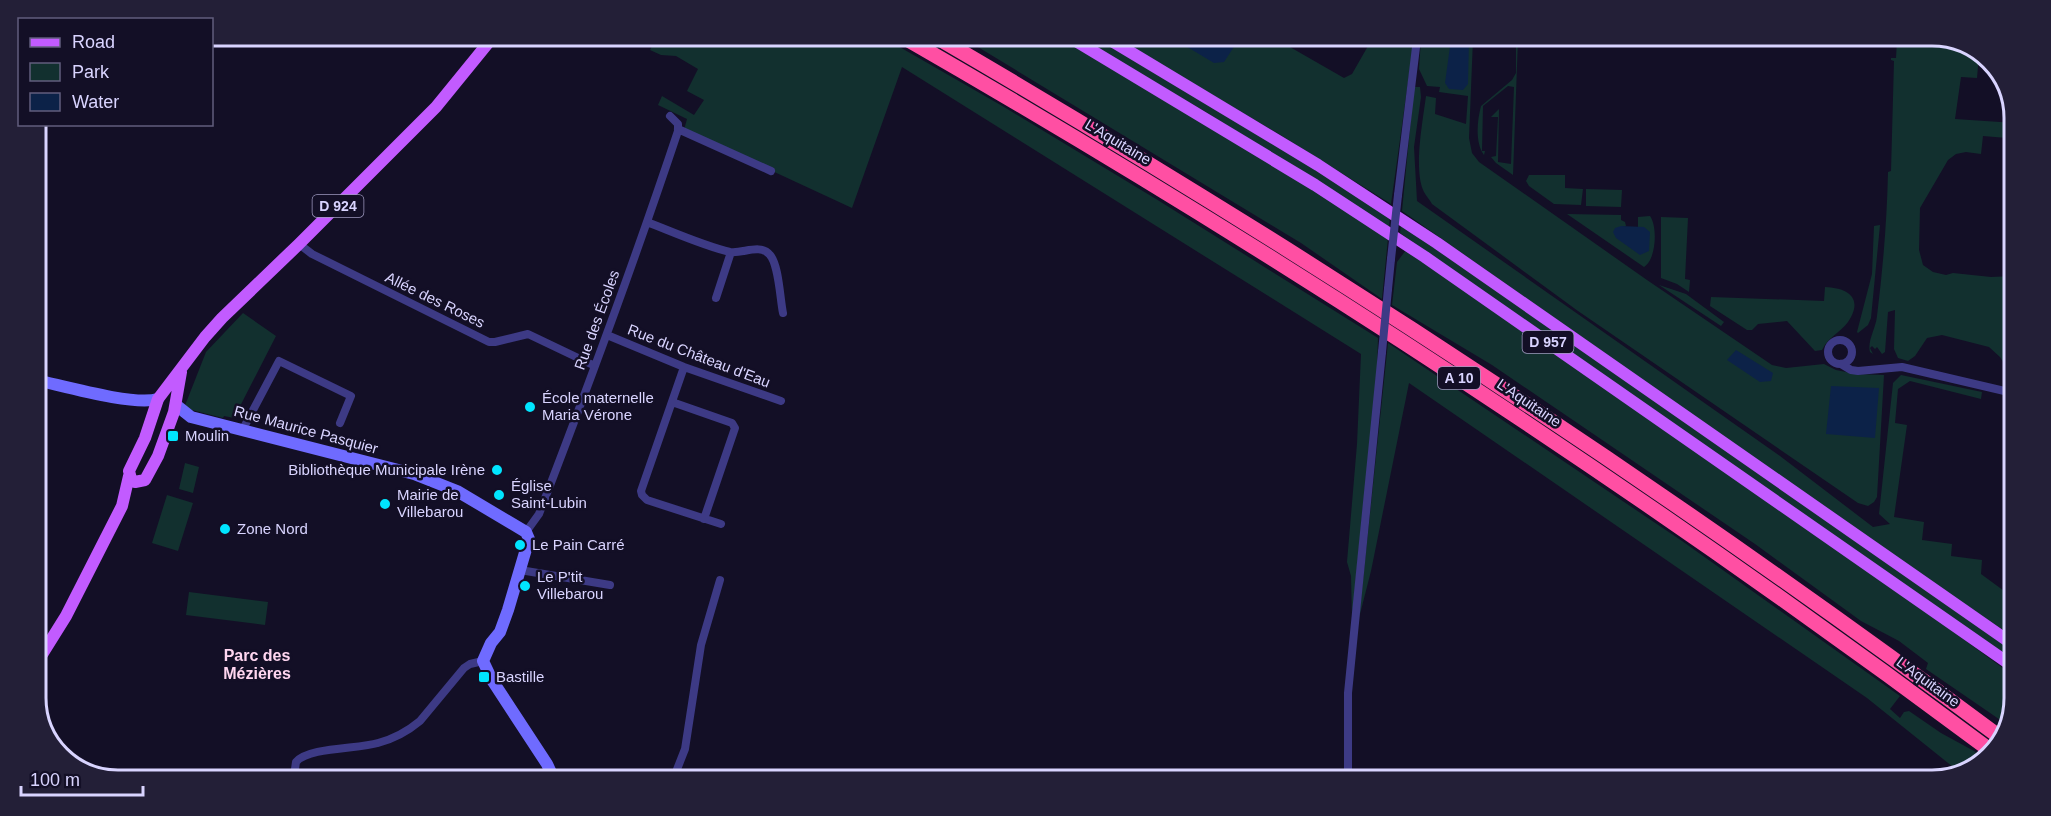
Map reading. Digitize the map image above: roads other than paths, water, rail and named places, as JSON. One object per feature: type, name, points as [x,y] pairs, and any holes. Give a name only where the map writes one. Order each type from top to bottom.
[{"type":"highway","name":"L'Aquitaine","points":[[918,46],[1185,204],[1453,375],[1751,577],[1985,747]]},
{"type":"highway","name":"L'Aquitaine","points":[[951,46],[1221,207],[1489,378],[1786,582],[1995,733]]},
{"type":"main road","name":"D 924","points":[[122,506],[131,466],[145,438],[152,415],[168,400],[181,372],[195,351],[222,318],[436,107],[486,46]]},
{"type":"main road","name":"D 957","points":[[1084,46],[1315,185],[1434,263],[2004,660]]},
{"type":"main road","name":"D 957","points":[[1120,46],[1318,165],[1437,243],[2004,638]]},
{"type":"main road","name":"D 924","points":[[47,647],[66,616],[122,506],[151,471],[171,419],[168,400]]},
{"type":"main road","points":[[129,476],[135,482],[142,482]]},
{"type":"street","points":[[1348,770],[1348,693],[1391,259],[1416,46]]},
{"type":"street","points":[[670,116],[677,121],[678,129],[771,171]]},
{"type":"street","name":"Rue des Écoles","points":[[526,532],[539,514],[607,335],[678,129]]},
{"type":"street","points":[[647,222],[731,252],[756,249],[771,255],[783,313]]},
{"type":"street","name":"Allée des Roses","points":[[299,244],[312,254],[489,342],[528,334],[595,366]]},
{"type":"street","points":[[716,298],[731,252]]},
{"type":"street","name":"Rue du Château d'Eau","points":[[607,335],[684,367],[781,401]]},
{"type":"street","points":[[1841,364],[1850,359],[1852,349],[1848,342],[1840,339],[1833,342],[1828,349],[1829,356],[1835,362],[1851,370],[1902,367],[2004,391]]},
{"type":"street","points":[[1850,359],[1865,370]]},
{"type":"street","points":[[243,429],[279,361],[282,360],[351,396],[340,423]]},
{"type":"street","points":[[684,367],[641,491],[647,500],[721,524]]},
{"type":"street","points":[[46,382],[131,400],[168,400]]},
{"type":"street","points":[[131,400],[144,407],[152,415]]},
{"type":"street","name":"Rue Maurice Pasquier","points":[[168,400],[192,417],[414,474],[444,484],[526,532]]},
{"type":"street","points":[[672,402],[732,423],[735,429],[704,519]]},
{"type":"street","points":[[171,419],[192,417]]},
{"type":"street","points":[[526,532],[529,539],[500,632],[491,643],[483,661],[492,680],[550,770]]},
{"type":"street","points":[[520,570],[610,585]]},
{"type":"street","points":[[677,770],[685,750],[701,645],[720,580]]},
{"type":"street","points":[[294,770],[301,756],[378,744],[412,727],[464,668],[483,661]]},
{"type":"water","points":[[1186,46],[1234,46],[1224,62],[1214,63]]},
{"type":"water","points":[[1450,46],[1469,46],[1468,84],[1463,90],[1449,89],[1445,83]]},
{"type":"water","points":[[1644,227],[1650,232],[1649,251],[1640,255],[1616,238],[1613,232],[1615,228]]},
{"type":"water","points":[[1736,350],[1773,373],[1771,381],[1760,382],[1727,360]]},
{"type":"water","points":[[1831,386],[1879,388],[1875,438],[1826,434]]},
{"type":"place","name":"École maternelle Maria Vérone","points":[[530,407]]},
{"type":"place","name":"Moulin","points":[[173,436]]},
{"type":"place","name":"Bibliothèque Municipale Irène","points":[[497,470]]},
{"type":"place","name":"Église Saint-Lubin","points":[[499,495]]},
{"type":"place","name":"Mairie de Villebarou","points":[[385,504]]},
{"type":"place","name":"Zone Nord","points":[[225,529]]},
{"type":"place","name":"Le Pain Carré","points":[[520,545]]},
{"type":"place","name":"Le P'tit Villebarou","points":[[525,586]]},
{"type":"place","name":"Bastille","points":[[484,677]]},
{"type":"district","name":"Parc des Mézières","points":[[257,664]]}]
